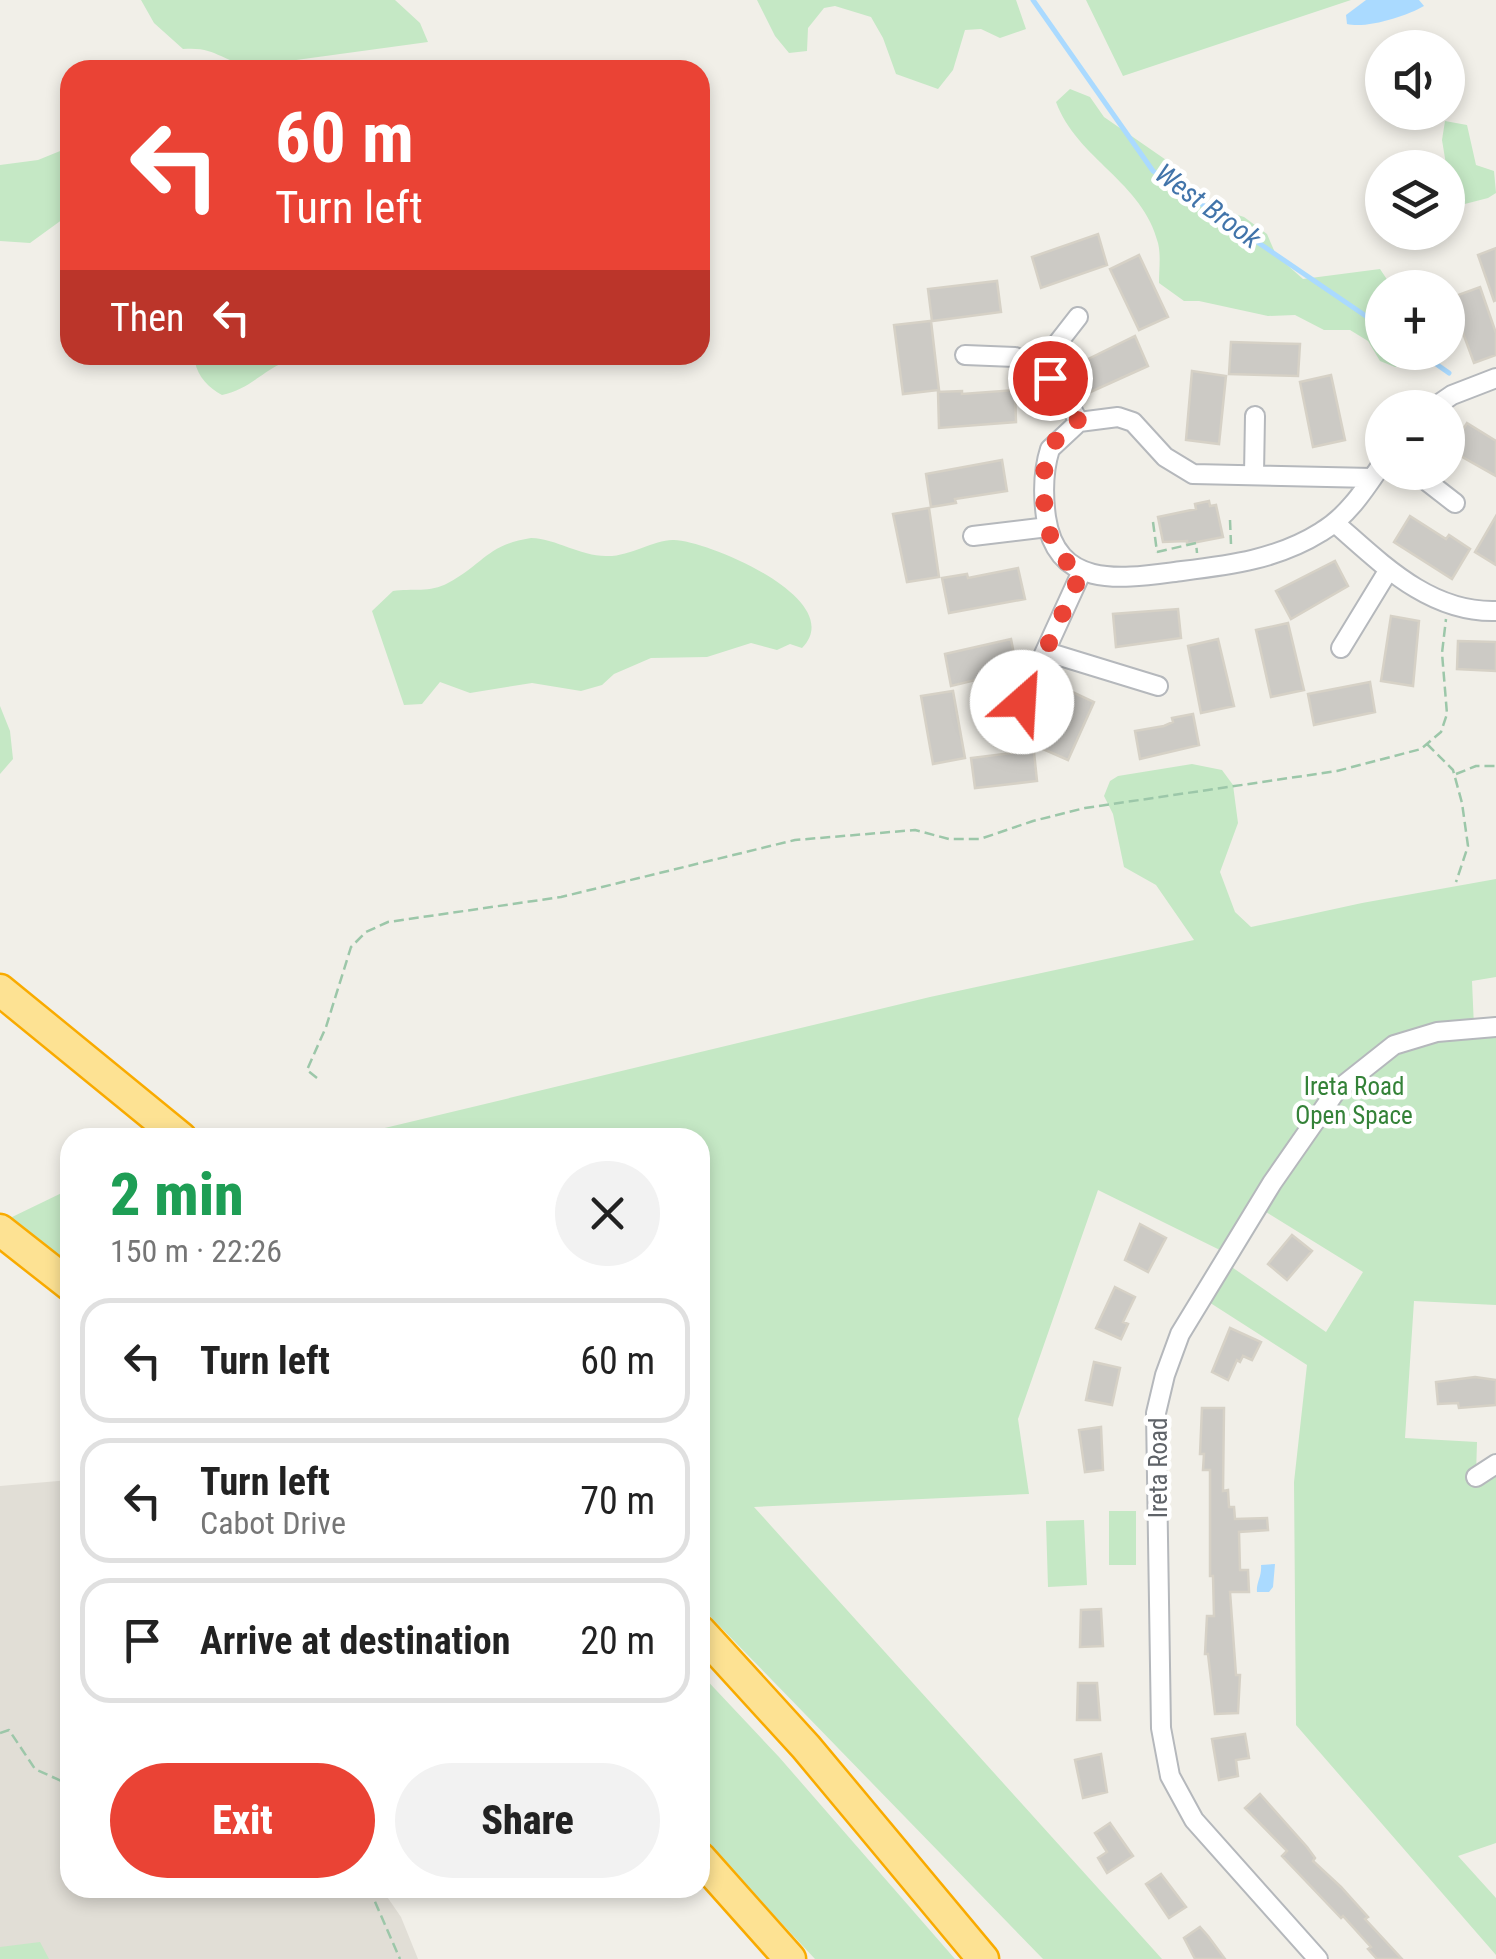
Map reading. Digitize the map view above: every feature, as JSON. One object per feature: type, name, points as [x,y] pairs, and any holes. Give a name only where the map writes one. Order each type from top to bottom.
[{"type":"highway","points":[[0,990],[170,1128]]},
{"type":"highway","points":[[0,1230],[60,1277]]},
{"type":"highway","points":[[710,1643],[984,1959]]},
{"type":"highway","points":[[874,1828],[946,1893],[1008,1959]]},
{"type":"highway","points":[[710,1869],[790,1959]]},
{"type":"street","points":[[1039,367],[1078,316]]},
{"type":"street","points":[[965,355],[1015,357],[1039,367],[1060,388],[1079,422]]},
{"type":"street","points":[[1465,390],[1496,378]]},
{"type":"street","points":[[1254,474],[1256,416]]},
{"type":"street","points":[[1365,471],[1193,474],[1165,456],[1134,422],[1118,417],[1079,422],[1058,438],[1047,460],[1045,503],[1048,527],[1062,558],[1082,571],[1117,576],[1244,563],[1286,550],[1335,523],[1365,486]]},
{"type":"street","points":[[1439,490],[1456,503]]},
{"type":"street","points":[[1335,523],[1412,588],[1449,602],[1496,611]]},
{"type":"street","points":[[973,536],[1048,527]]},
{"type":"street","points":[[1001,718],[1022,702],[1082,571]]},
{"type":"street","points":[[1341,648],[1388,571]]},
{"type":"street","points":[[1047,652],[1158,686]]},
{"type":"street","name":"Ireta Road","points":[[1318,1959],[1194,1820],[1170,1776],[1160,1710],[1156,1414],[1180,1334],[1272,1183],[1336,1091],[1394,1045],[1436,1032],[1496,1027]]},
{"type":"street","points":[[1476,1477],[1496,1464]]},
{"type":"path","points":[[1230,520],[1231,548]]},
{"type":"path","points":[[1153,522],[1159,563]]},
{"type":"path","points":[[1157,552],[1196,543]]},
{"type":"path","points":[[317,1078],[308,1070],[351,947],[366,932],[388,922],[561,896],[795,840],[915,830],[949,840],[980,840],[1033,820],[1085,808],[1337,771],[1421,748],[1441,732],[1447,714],[1442,652],[1449,602]]},
{"type":"path","points":[[1426,744],[1454,774],[1468,846],[1456,882]]},
{"type":"path","points":[[1454,774],[1476,766],[1496,766]]},
{"type":"path","points":[[0,1733],[8,1730],[35,1769],[60,1780]]},
{"type":"path","points":[[373,1898],[400,1959]]},
{"type":"shaded area","points":[[60,1481],[60,1898],[388,1898],[401,1917],[418,1959],[0,1959],[0,1486]]},
{"type":"green space","points":[[141,0],[395,0],[420,23],[428,42],[297,60],[231,60],[204,50],[183,49],[154,23]]},
{"type":"green space","points":[[757,0],[1016,0],[1026,29],[1000,38],[981,29],[965,30],[953,70],[938,89],[896,74],[871,17],[835,6],[824,8],[808,28],[807,51],[789,53],[775,36]]},
{"type":"green space","points":[[1086,0],[1351,0],[1123,76]]},
{"type":"green space","points":[[1070,89],[1090,97],[1104,117],[1169,162],[1188,199],[1244,217],[1267,234],[1276,255],[1303,279],[1365,271],[1365,339],[1350,330],[1324,330],[1295,315],[1268,316],[1184,301],[1159,283],[1159,248],[1150,222],[1139,203],[1079,140],[1056,102]]},
{"type":"green space","points":[[1467,125],[1476,165],[1494,171],[1496,193],[1465,204],[1465,150],[1444,150],[1444,130],[1465,130]]},
{"type":"green space","points":[[60,151],[60,221],[30,243],[0,241],[0,165],[38,160]]},
{"type":"green space","points":[[196,365],[279,365],[222,395]]},
{"type":"green space","points":[[531,538],[606,556],[659,542],[691,543],[769,576],[807,611],[811,630],[802,648],[790,644],[777,650],[751,643],[707,657],[651,658],[614,674],[602,685],[581,691],[532,683],[470,693],[440,682],[422,704],[404,705],[372,611],[393,591],[441,586],[504,545]]},
{"type":"green space","points":[[0,706],[10,731],[13,759],[0,774]]},
{"type":"green space","name":"Ireta Road Open Space","points":[[1192,764],[1222,770],[1233,785],[1238,823],[1220,872],[1235,912],[1251,927],[1496,879],[1496,977],[1472,981],[1474,1027],[1496,1028],[1496,1305],[1414,1301],[1405,1438],[1477,1442],[1476,1475],[1496,1464],[1496,1843],[1458,1856],[1496,1898],[1496,1955],[1296,1725],[1294,1482],[1307,1365],[1201,1297],[1223,1261],[1326,1332],[1363,1272],[1258,1207],[1228,1254],[1098,1190],[1018,1419],[1029,1494],[754,1507],[1162,1959],[1043,1959],[710,1616],[710,1128],[385,1128],[930,997],[1194,940],[1156,885],[1124,867],[1113,814],[1104,796],[1110,781],[1118,776]]},
{"type":"green space","points":[[60,1194],[60,1258],[10,1218]]},
{"type":"green space","points":[[1109,1511],[1136,1511],[1136,1565],[1109,1565]]},
{"type":"green space","points":[[1084,1520],[1087,1585],[1048,1587],[1046,1521]]},
{"type":"green space","points":[[710,1684],[955,1959],[815,1959],[710,1847]]},
{"type":"green space","points":[[40,1942],[49,1959],[0,1959],[0,1947]]},
{"type":"water","points":[[1366,0],[1419,0],[1424,6],[1386,21],[1347,24],[1346,15]]},
{"type":"water","points":[[1275,1564],[1273,1587],[1269,1592],[1257,1592],[1261,1565]]},
{"type":"building","points":[[1098,234],[1107,265],[1041,288],[1032,257]]},
{"type":"building","points":[[1496,248],[1496,300],[1494,301],[1478,255]]},
{"type":"building","points":[[1139,255],[1168,317],[1139,330],[1110,269]]},
{"type":"building","points":[[997,281],[1001,312],[932,321],[928,289]]},
{"type":"building","points":[[1480,287],[1496,333],[1496,355],[1474,363],[1465,339],[1465,292]]},
{"type":"building","points":[[931,321],[939,390],[903,394],[894,325]]},
{"type":"building","points":[[1135,336],[1148,366],[1086,394],[1074,366]]},
{"type":"building","points":[[1231,342],[1300,344],[1298,376],[1229,374]]},
{"type":"building","points":[[1192,371],[1226,376],[1219,444],[1186,440]]},
{"type":"building","points":[[1331,375],[1345,440],[1313,447],[1300,382]]},
{"type":"building","points":[[1015,390],[1016,422],[939,428],[938,392]]},
{"type":"building","points":[[1467,423],[1496,441],[1496,476],[1465,458]]},
{"type":"building","points":[[1002,460],[1007,491],[931,507],[926,474]]},
{"type":"building","points":[[1209,501],[1210,506],[1216,505],[1223,537],[1187,544],[1163,542],[1158,517],[1196,509],[1195,504]]},
{"type":"building","points":[[929,508],[939,577],[907,582],[893,514]]},
{"type":"building","points":[[1410,516],[1470,549],[1452,579],[1394,542]]},
{"type":"building","points":[[1496,516],[1496,565],[1475,552]]},
{"type":"building","points":[[1335,561],[1348,586],[1291,619],[1276,591]]},
{"type":"building","points":[[1018,568],[1025,599],[949,613],[942,578],[967,574],[968,578]]},
{"type":"building","points":[[1178,609],[1181,638],[1116,647],[1113,614]]},
{"type":"building","points":[[1391,616],[1419,621],[1413,686],[1381,681]]},
{"type":"building","points":[[1288,623],[1304,690],[1271,697],[1256,630]]},
{"type":"building","points":[[1011,639],[1017,670],[951,686],[945,654]]},
{"type":"building","points":[[1218,639],[1234,706],[1201,713],[1188,646]]},
{"type":"building","points":[[1458,641],[1496,642],[1496,671],[1457,669]]},
{"type":"building","points":[[1370,682],[1375,712],[1314,725],[1308,694]]},
{"type":"building","points":[[1068,690],[1094,702],[1068,760],[1043,749]]},
{"type":"building","points":[[953,691],[965,758],[933,764],[921,696]]},
{"type":"building","points":[[1193,714],[1199,745],[1140,759],[1135,731],[1164,726],[1173,722],[1172,718]]},
{"type":"building","points":[[1034,752],[1037,781],[975,788],[971,758]]},
{"type":"building","points":[[1140,1224],[1166,1238],[1148,1272],[1125,1260]]},
{"type":"building","points":[[1292,1235],[1312,1251],[1287,1280],[1268,1264]]},
{"type":"building","points":[[1115,1287],[1135,1297],[1123,1322],[1128,1324],[1121,1339],[1096,1328]]},
{"type":"building","points":[[1230,1328],[1261,1342],[1252,1360],[1243,1356],[1240,1362],[1237,1360],[1228,1380],[1212,1372]]},
{"type":"building","points":[[1094,1362],[1120,1368],[1112,1405],[1086,1400]]},
{"type":"building","points":[[1475,1377],[1496,1380],[1496,1405],[1459,1408],[1458,1403],[1438,1404],[1436,1382]]},
{"type":"building","points":[[1202,1408],[1224,1408],[1223,1491],[1228,1490],[1229,1507],[1234,1507],[1235,1519],[1267,1518],[1268,1530],[1239,1532],[1240,1570],[1248,1570],[1249,1592],[1230,1592],[1236,1675],[1240,1675],[1238,1713],[1215,1714],[1205,1654],[1207,1616],[1214,1616],[1210,1470],[1203,1470],[1204,1454],[1200,1454]]},
{"type":"building","points":[[1101,1427],[1103,1470],[1085,1472],[1079,1430]]},
{"type":"building","points":[[1101,1609],[1103,1646],[1080,1647],[1081,1610]]},
{"type":"building","points":[[1078,1683],[1097,1683],[1100,1720],[1077,1720]]},
{"type":"building","points":[[1245,1734],[1249,1758],[1236,1760],[1238,1776],[1219,1780],[1212,1739]]},
{"type":"building","points":[[1101,1754],[1107,1792],[1083,1798],[1075,1760]]},
{"type":"building","points":[[1260,1794],[1307,1847],[1315,1858],[1313,1861],[1341,1887],[1402,1959],[1377,1959],[1343,1916],[1282,1856],[1287,1851],[1245,1808]]},
{"type":"building","points":[[1110,1823],[1133,1856],[1107,1873],[1098,1858],[1107,1852],[1095,1833]]},
{"type":"building","points":[[1161,1874],[1186,1907],[1169,1918],[1146,1884]]},
{"type":"building","points":[[1200,1927],[1225,1959],[1195,1959],[1184,1938]]},
{"type":"waterway","name":"West Brook","points":[[1033,0],[1153,171],[1365,315]]},
{"type":"waterway","name":"West Brook","points":[[1445,370],[1449,373]]},
{"type":"route","points":[[1022,702],[1082,571],[1057,552],[1048,527],[1045,478],[1050,449],[1079,422],[1050,378]]}]
